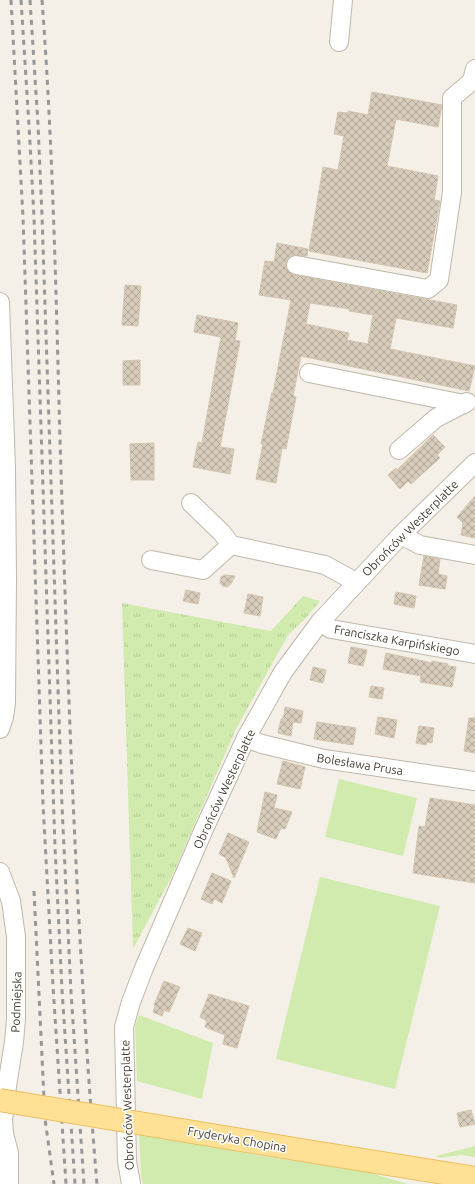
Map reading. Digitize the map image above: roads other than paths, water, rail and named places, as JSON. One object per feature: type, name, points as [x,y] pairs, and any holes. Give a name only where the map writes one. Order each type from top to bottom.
[{"type":"main road","name":"Fryderyka Chopina","points":[[0,1100],[301,1150],[443,1178],[475,1178]]},
{"type":"street","points":[[339,42],[343,0]]},
{"type":"street","points":[[296,265],[428,289],[439,280],[452,192],[452,98],[472,81],[475,69]]},
{"type":"street","points":[[0,302],[6,468],[7,578],[7,692],[5,712],[1,725]]},
{"type":"street","points":[[309,373],[469,401]]},
{"type":"street","points":[[399,450],[436,418],[469,401]]},
{"type":"street","name":"Obrońców Westerplatte","points":[[131,1184],[128,1174],[126,1131],[124,1027],[126,1017],[145,967],[204,829],[246,738],[283,672],[320,622],[401,535],[475,463]]},
{"type":"street","points":[[190,503],[232,544],[325,564],[356,582]]},
{"type":"street","points":[[401,535],[420,545],[475,555]]},
{"type":"street","points":[[151,560],[203,570],[232,544]]},
{"type":"street","name":"Franciszka Karpińskiego","points":[[320,622],[331,629],[475,654]]},
{"type":"street","name":"Bolesława Prusa","points":[[246,738],[262,744],[324,759],[475,781]]},
{"type":"street","name":"Podmiejska","points":[[0,872],[8,892],[13,912],[16,937],[17,1000],[14,1042],[4,1110],[2,1141],[9,1153],[9,1184]]},
{"type":"railway","points":[[11,0],[23,217],[43,804],[66,1184]]},
{"type":"railway","points":[[21,0],[34,217],[55,847],[62,990],[75,1184]]},
{"type":"railway","points":[[30,0],[42,216],[62,806],[71,992],[84,1184]]},
{"type":"railway","points":[[42,0],[54,220],[63,533],[78,905],[83,998],[97,1184]]},
{"type":"railway","points":[[34,891],[45,1119],[54,1184]]}]
